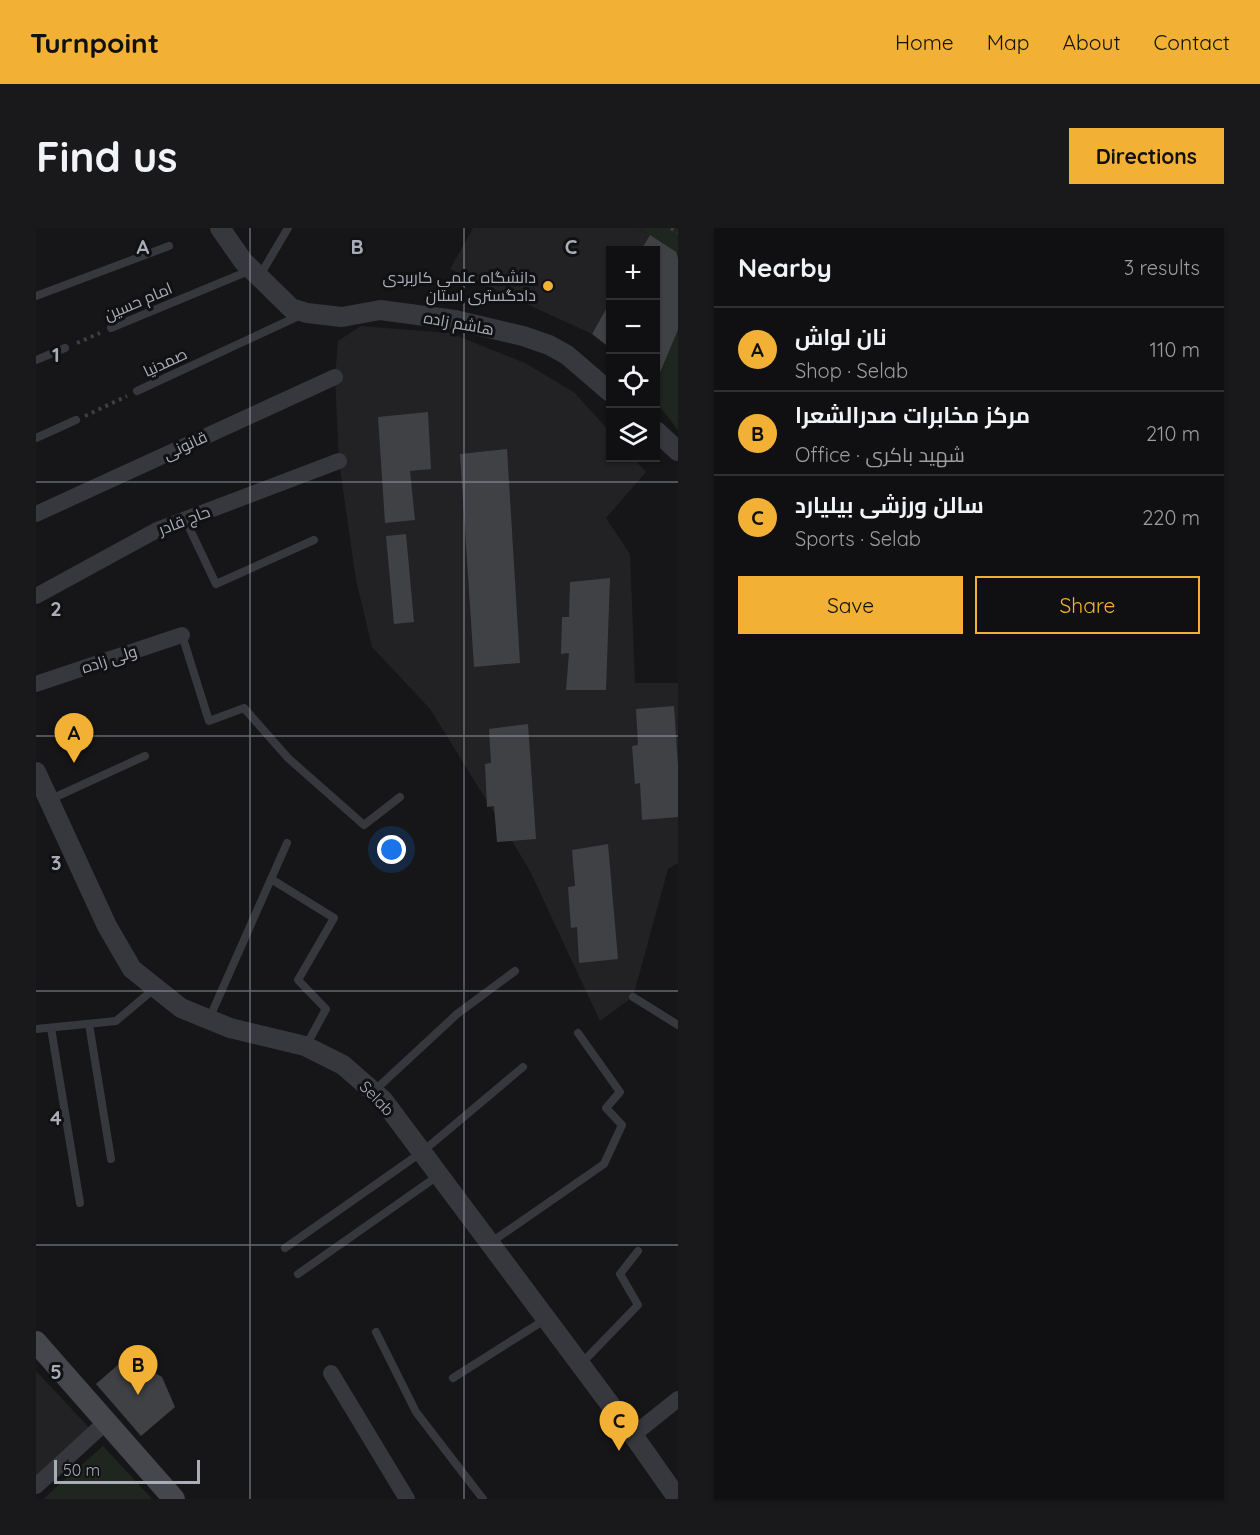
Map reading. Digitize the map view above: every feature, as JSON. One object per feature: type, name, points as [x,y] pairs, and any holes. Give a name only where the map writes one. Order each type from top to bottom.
[{"type":"main road","points":[[36,1342],[174,1499]]},
{"type":"street","name":"هاشم زاده","points":[[220,228],[243,261],[291,308],[307,313],[342,317],[380,310],[455,320],[523,336],[549,345],[567,355],[606,389]]},
{"type":"street","name":"قانونی","points":[[36,514],[334,376]]},
{"type":"street","points":[[660,435],[678,451]]},
{"type":"street","name":"حاج قادر","points":[[36,597],[158,530],[339,461]]},
{"type":"street","name":"ولی زاده","points":[[36,684],[182,635]]},
{"type":"street","name":"Selab","points":[[36,772],[106,926],[132,969],[181,1008],[230,1028],[305,1046],[344,1065],[374,1091],[490,1243],[678,1499]]},
{"type":"street","points":[[331,1373],[407,1499]]},
{"type":"street","points":[[633,1435],[678,1399]]},
{"type":"street","points":[[36,1485],[106,1422]]},
{"type":"lane","points":[[255,273],[288,228]]},
{"type":"lane","points":[[36,296],[169,246]]},
{"type":"lane","name":"امام حسین","points":[[111,328],[255,273]]},
{"type":"lane","name":"صمدنیا","points":[[137,391],[307,313]]},
{"type":"lane","points":[[36,360],[65,348]]},
{"type":"lane","points":[[36,438],[76,420]]},
{"type":"lane","points":[[185,519],[216,584],[314,540]]},
{"type":"lane","points":[[182,635],[209,721],[244,708],[288,758],[364,825],[400,797]]},
{"type":"lane","points":[[49,800],[146,756]]},
{"type":"lane","points":[[209,1019],[287,843]]},
{"type":"lane","points":[[271,879],[334,918],[298,980],[326,1009],[305,1046]]},
{"type":"lane","points":[[374,1091],[457,1014],[515,971]]},
{"type":"lane","points":[[36,1029],[116,1021],[155,987]]},
{"type":"lane","points":[[633,997],[678,1025]]},
{"type":"lane","points":[[89,1024],[111,1159]]},
{"type":"lane","points":[[51,1028],[80,1203]]},
{"type":"lane","points":[[490,1243],[604,1164],[622,1125],[606,1108],[620,1092],[578,1033]]},
{"type":"lane","points":[[285,1248],[422,1152],[523,1067]]},
{"type":"lane","points":[[298,1274],[439,1175]]},
{"type":"lane","points":[[580,1365],[638,1305],[620,1274],[638,1251]]},
{"type":"lane","points":[[453,1378],[546,1319]]},
{"type":"lane","points":[[376,1332],[416,1412],[483,1499]]},
{"type":"path","points":[[671,228],[678,232]]},
{"type":"path","name":"امام حسین","points":[[65,348],[111,328]]},
{"type":"path","name":"صمدنیا","points":[[76,420],[137,391]]},
{"type":"shaded area","name":"دانشگاه علمی کاربردی دادگستری استان","points":[[473,228],[638,228],[650,235],[643,246],[606,246],[606,309],[592,334],[450,269]]},
{"type":"shaded area","points":[[639,228],[678,228],[678,258],[675,252]]},
{"type":"shaded area","points":[[361,326],[450,333],[525,363],[575,393],[606,428],[606,462],[637,462],[646,472],[606,518],[630,554],[635,683],[678,683],[678,863],[668,869],[633,997],[600,1021],[529,869],[430,709],[372,647],[356,580],[339,461],[335,377],[338,341]]},
{"type":"shaded area","points":[[678,330],[678,430],[660,407],[660,373]]},
{"type":"shaded area","points":[[36,1371],[94,1433],[36,1486]]},
{"type":"shaded area","points":[[103,1446],[152,1499],[43,1499]]},
{"type":"building","points":[[650,235],[676,252],[678,258],[678,330],[660,373],[660,246],[643,246]]},
{"type":"building","points":[[606,309],[606,345],[592,334]]},
{"type":"building","points":[[428,412],[431,469],[410,471],[415,520],[385,523],[378,417]]},
{"type":"building","points":[[507,449],[520,663],[474,667],[460,454]]},
{"type":"building","points":[[406,534],[414,622],[394,624],[386,536]]},
{"type":"building","points":[[610,578],[606,690],[566,690],[569,653],[561,654],[562,617],[569,617],[570,582]]},
{"type":"building","points":[[674,706],[678,765],[678,817],[642,820],[640,783],[635,784],[632,746],[638,745],[636,709]]},
{"type":"building","points":[[528,724],[536,839],[497,842],[494,806],[487,807],[485,764],[491,763],[489,729]]},
{"type":"building","points":[[608,844],[618,959],[579,963],[577,927],[571,928],[568,887],[575,886],[572,850]]},
{"type":"building","points":[[127,1357],[162,1377],[175,1407],[141,1436],[96,1384]]},
{"type":"place","name":"دانشگاه علمی کاربردی دادگستری استان","points":[[548,286]]},
{"type":"place","name":"نان لواش","points":[[74,763]]},
{"type":"place","name":"مرکز مخابرات صدرالشعرا","points":[[138,1395]]},
{"type":"place","name":"سالن ورزشی بیلیارد","points":[[619,1451]]}]
